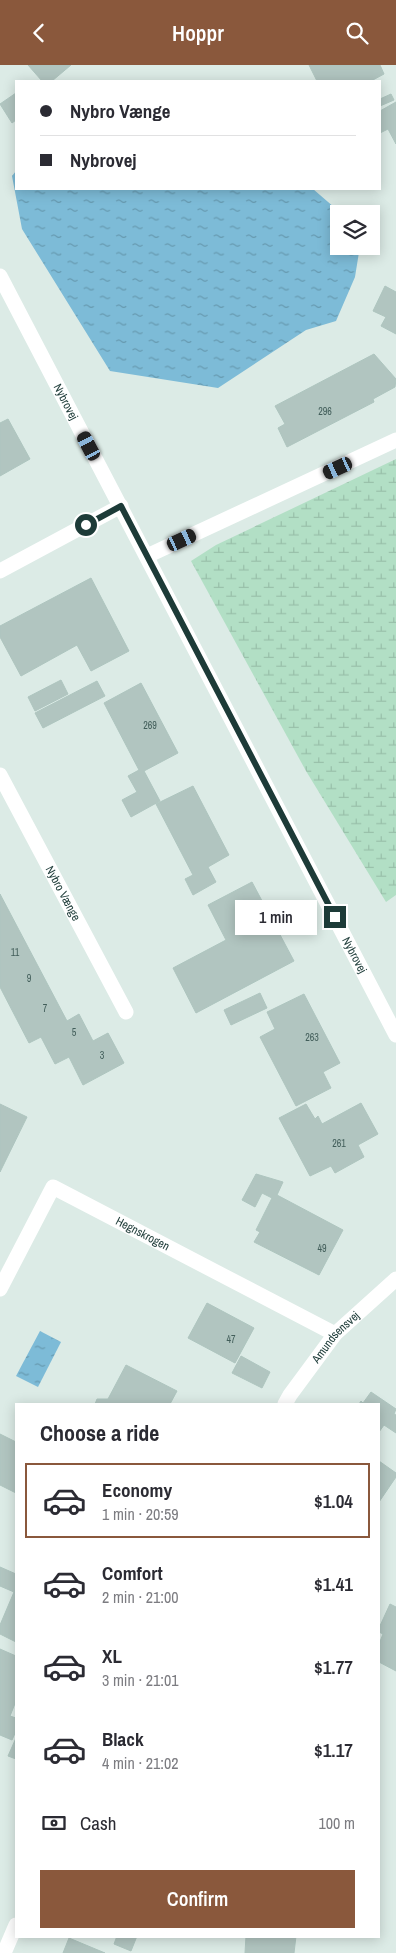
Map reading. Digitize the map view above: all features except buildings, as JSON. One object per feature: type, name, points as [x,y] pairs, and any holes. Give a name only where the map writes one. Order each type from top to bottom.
[{"type":"street","name":"Nybrovej","points":[[0,276],[396,1035]]},
{"type":"street","points":[[147,556],[396,440]]},
{"type":"street","points":[[0,571],[121,506]]},
{"type":"street","name":"Nybro Vænge","points":[[0,775],[126,1012]]},
{"type":"street","name":"Hegnskrogen","points":[[0,1289],[53,1187],[335,1334]]},
{"type":"street","name":"Amundsensvej","points":[[286,1403],[335,1334],[396,1279]]},
{"type":"street","points":[[4,1953],[15,1927]]},
{"type":"green space","points":[[396,459],[396,895],[386,902],[306,771],[191,561],[216,545]]},
{"type":"water","points":[[15,172],[15,190],[314,190],[332,205],[330,205],[330,255],[359,255],[355,277],[336,321],[306,330],[218,388],[110,371],[22,229],[12,176]]},
{"type":"water","points":[[40,1331],[61,1342],[38,1387],[16,1376]]},
{"type":"route","points":[[86,525],[121,506],[335,917]]}]
